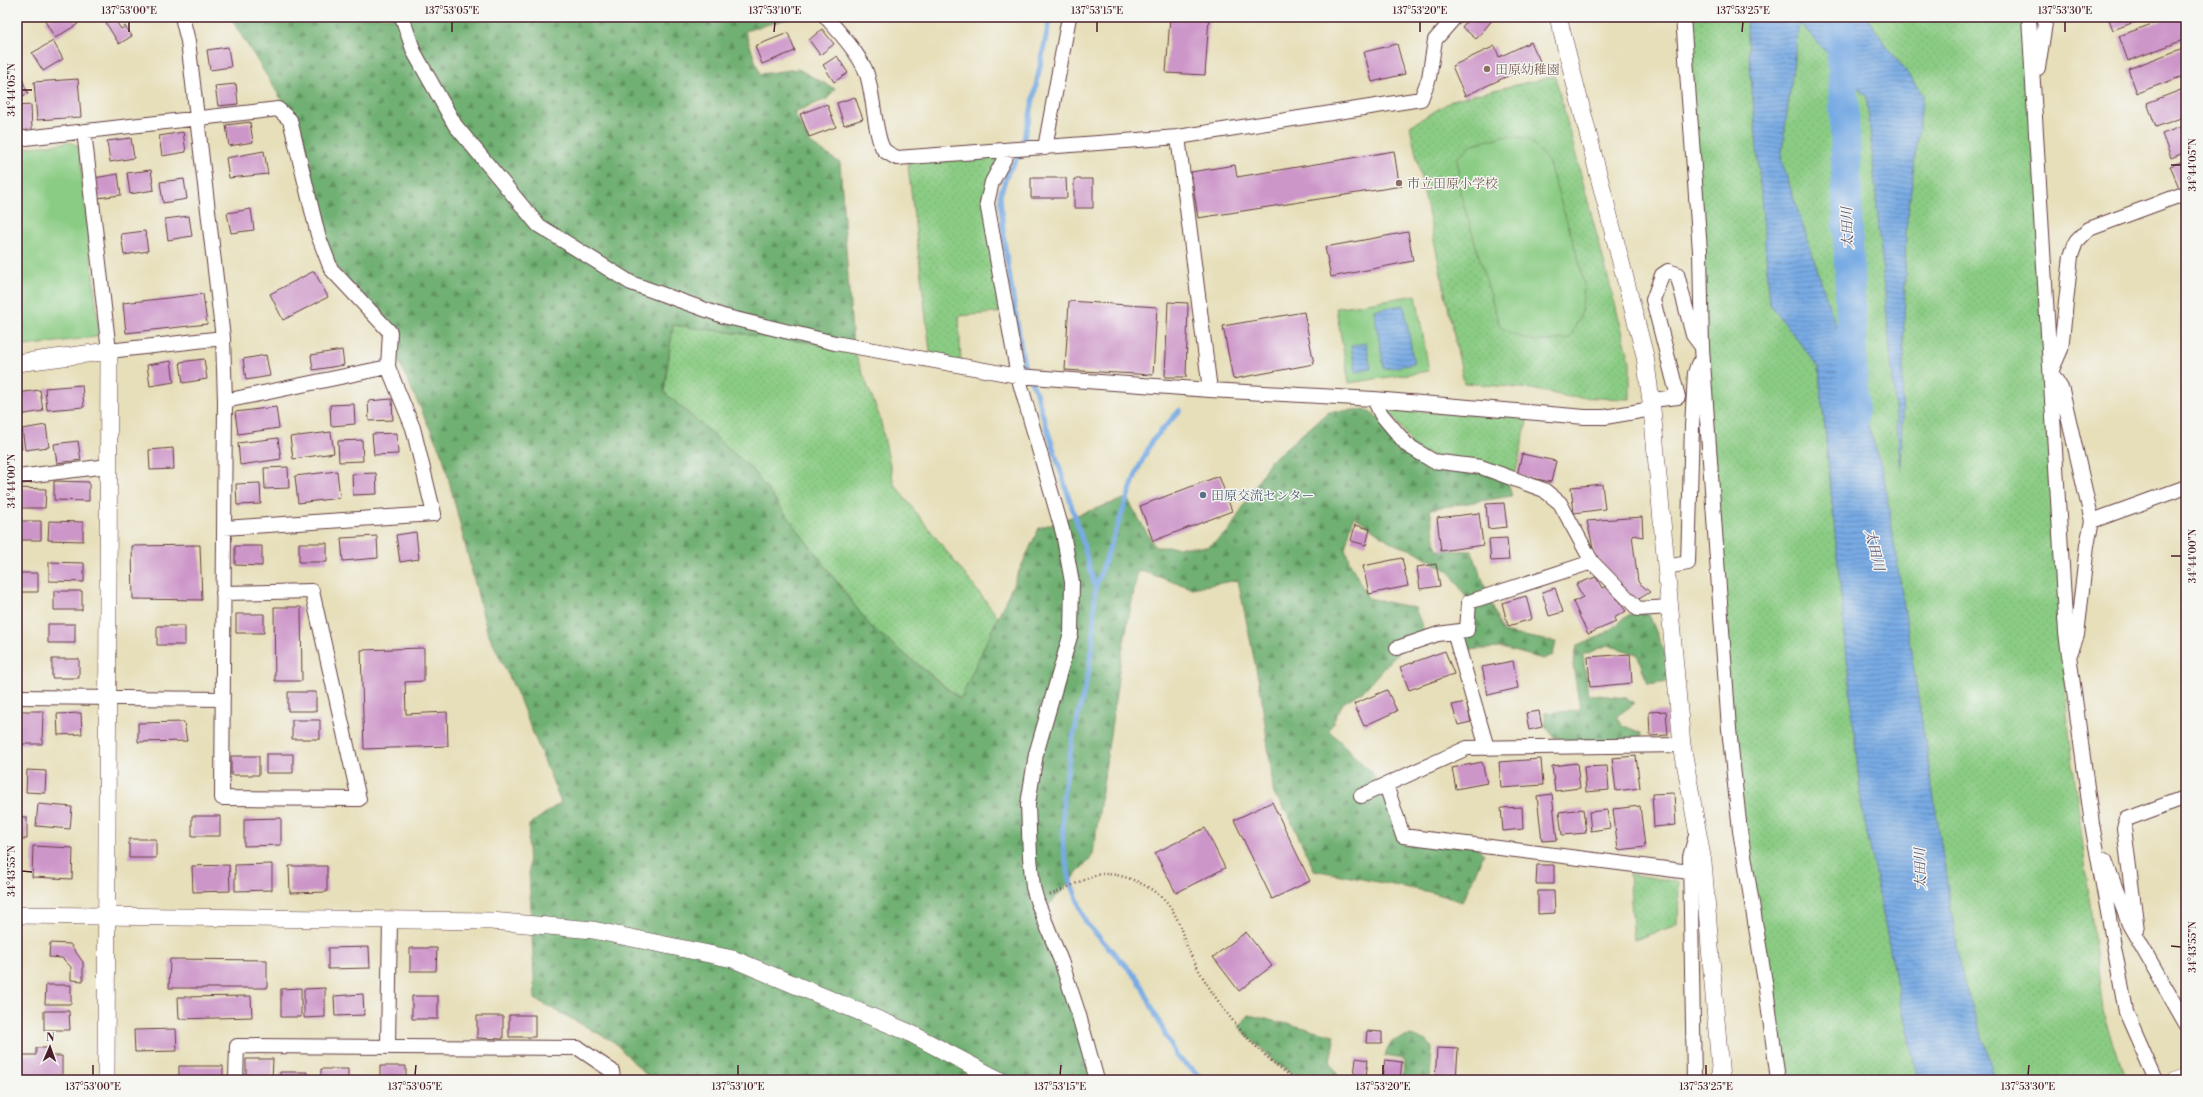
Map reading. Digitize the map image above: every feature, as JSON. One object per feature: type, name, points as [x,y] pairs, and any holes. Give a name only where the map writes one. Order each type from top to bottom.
[{"type":"street","points":[[182,17],[188,41],[198,117],[223,338],[225,401],[223,594],[222,798],[359,799],[312,592],[223,594]]},
{"type":"street","points":[[402,17],[414,52],[455,125],[538,225],[631,283],[723,316],[835,343],[1018,376],[1210,390],[1374,399],[1585,417],[1605,417],[1678,397],[1653,300],[1662,275],[1668,271],[1677,274],[1693,335],[1702,348],[1695,381],[1688,563],[1666,567]]},
{"type":"street","points":[[826,17],[850,45],[865,69],[872,93],[881,142],[885,151],[897,158],[1178,137],[1421,99],[1429,78],[1435,40],[1455,17]]},
{"type":"street","points":[[1044,148],[1069,17]]},
{"type":"street","points":[[1558,17],[1645,356],[1652,405],[1682,745],[1703,862],[1721,1080]]},
{"type":"street","points":[[1683,17],[1700,251],[1702,348],[1730,733],[1740,831],[1766,988],[1778,1080]]},
{"type":"street","points":[[2029,17],[2066,633],[2092,824],[2126,1012],[2156,1080]]},
{"type":"street","points":[[2034,90],[2046,17]]},
{"type":"street","points":[[17,139],[278,109],[290,120],[318,235],[331,269],[390,332],[388,367],[413,428],[434,514],[224,528]]},
{"type":"street","points":[[84,131],[109,351],[108,915],[106,1080]]},
{"type":"street","points":[[1178,137],[1210,390]]},
{"type":"street","points":[[1009,150],[992,182],[987,203],[1018,376],[1063,533],[1072,582],[1071,633],[1036,754],[1028,804],[1030,857],[1037,901],[1061,961],[1099,1077]]},
{"type":"street","points":[[2051,372],[2061,349],[2071,256],[2076,242],[2089,230],[2186,193]]},
{"type":"street","points":[[17,363],[223,338]]},
{"type":"street","points":[[225,401],[388,367]]},
{"type":"street","points":[[2051,372],[2062,390],[2092,520],[2086,545],[2077,635],[2069,657]]},
{"type":"street","points":[[1374,399],[1381,414],[1407,445],[1433,461],[1481,467],[1544,490],[1560,503],[1592,562],[1638,609],[1670,607]]},
{"type":"street","points":[[17,477],[108,466]]},
{"type":"street","points":[[2092,520],[2186,487]]},
{"type":"street","points":[[1397,648],[1438,634],[1467,630],[1469,602],[1592,562]]},
{"type":"street","points":[[1454,632],[1487,748]]},
{"type":"street","points":[[17,697],[223,699]]},
{"type":"street","points":[[1361,796],[1467,748],[1682,745]]},
{"type":"street","points":[[1386,785],[1403,836],[1690,872]]},
{"type":"street","points":[[2138,940],[2124,828],[2127,819],[2186,797]]},
{"type":"street","points":[[2092,824],[2129,924],[2186,1024]]},
{"type":"street","points":[[1694,1080],[1690,857],[1697,832]]},
{"type":"street","points":[[17,915],[491,920],[593,930],[733,959],[908,1032],[999,1080]]},
{"type":"street","points":[[388,1046],[390,919]]},
{"type":"street","points":[[236,1080],[237,1046],[578,1048],[612,1071],[613,1080]]},
{"type":"street","points":[[2176,1080],[2186,1076]]},
{"type":"path","points":[[1037,901],[1103,874],[1138,880],[1159,895],[1173,911],[1190,953],[1222,1006],[1251,1043],[1297,1080]]},
{"type":"green space","points":[[230,17],[794,17],[745,31],[760,74],[798,69],[835,89],[827,99],[794,112],[809,142],[840,163],[853,348],[673,325],[664,392],[751,468],[871,627],[960,699],[1039,528],[1127,498],[1155,547],[1208,547],[1229,531],[1270,461],[1329,412],[1366,409],[1429,458],[1506,477],[1512,496],[1430,509],[1437,550],[1472,551],[1502,632],[1556,642],[1553,655],[1543,659],[1502,648],[1463,650],[1454,632],[1467,630],[1469,602],[1450,572],[1415,551],[1392,543],[1354,516],[1345,548],[1350,563],[1368,598],[1415,608],[1427,638],[1399,651],[1364,690],[1343,703],[1329,730],[1387,789],[1403,836],[1474,845],[1484,854],[1462,902],[1430,892],[1314,870],[1289,816],[1274,794],[1261,693],[1238,580],[1192,588],[1138,570],[1121,657],[1093,855],[1042,913],[1097,1080],[651,1080],[614,1042],[535,999],[528,847],[529,825],[561,802],[516,691],[487,631],[443,457],[381,323],[323,250],[295,121]]},
{"type":"green space","points":[[1683,17],[2028,17],[2038,164],[2067,715],[2103,1011],[2126,1080],[1790,1080],[1766,988],[1730,738]]},
{"type":"green space","points":[[1555,76],[1630,361],[1630,399],[1569,397],[1532,389],[1464,383],[1410,126],[1455,99]]},
{"type":"green space","points":[[1504,136],[1527,138],[1548,161],[1578,257],[1584,285],[1580,316],[1570,338],[1549,341],[1526,339],[1500,327],[1460,192],[1457,158],[1473,144]]},
{"type":"green space","points":[[71,142],[79,147],[99,331],[95,337],[17,347],[17,149]]},
{"type":"green space","points":[[907,157],[1005,157],[989,196],[1006,312],[959,316],[961,365],[931,360]]},
{"type":"green space","points":[[1416,295],[1429,371],[1349,383],[1336,308]]},
{"type":"green space","points":[[673,325],[853,348],[880,418],[894,484],[998,617],[961,699],[871,627],[751,468],[664,392]]},
{"type":"green space","points":[[1389,410],[1528,417],[1514,480],[1417,451]]},
{"type":"green space","points":[[1648,612],[1676,680],[1648,684],[1637,654],[1607,645],[1583,655],[1588,694],[1626,698],[1635,703],[1617,716],[1622,725],[1641,733],[1640,745],[1560,744],[1545,726],[1545,713],[1580,710],[1573,665],[1577,646],[1603,635],[1630,614]]},
{"type":"green space","points":[[1629,874],[1679,882],[1678,925],[1634,940]]},
{"type":"green space","points":[[1249,1015],[1335,1035],[1330,1061],[1340,1080],[1304,1080],[1276,1064],[1239,1027]]},
{"type":"green space","points":[[1410,1036],[1427,1041],[1432,1048],[1430,1080],[1403,1080],[1404,1059],[1385,1056],[1388,1047],[1393,1041]]},
{"type":"water","points":[[1746,17],[1866,17],[1923,95],[1906,230],[1901,471],[1867,97],[1799,22],[1781,159],[1883,471],[1961,973],[1997,1080],[1918,1080],[1898,990],[1861,803],[1819,368],[1770,304]]},
{"type":"water","points":[[1404,305],[1414,364],[1384,369],[1374,310]]},
{"type":"water","points":[[1366,343],[1371,369],[1356,372],[1351,346]]},
{"type":"building","points":[[52,17],[73,17],[78,24],[55,38],[45,21]]},
{"type":"building","points":[[1170,17],[1209,17],[1205,75],[1166,73]]},
{"type":"building","points":[[1470,17],[1495,17],[1476,39],[1462,27]]},
{"type":"building","points":[[2108,17],[2148,17],[2113,30]]},
{"type":"building","points":[[2171,17],[2180,17],[2186,33],[2186,39],[2128,61],[2119,36]]},
{"type":"building","points":[[114,18],[121,29],[125,26],[132,36],[119,44],[106,23]]},
{"type":"building","points":[[822,29],[834,44],[820,55],[809,40]]},
{"type":"building","points":[[788,33],[795,51],[762,64],[755,46]]},
{"type":"building","points":[[53,41],[63,59],[43,71],[32,53]]},
{"type":"building","points":[[1531,42],[1540,61],[1465,96],[1452,66],[1495,46],[1499,57]]},
{"type":"building","points":[[1397,44],[1405,74],[1372,82],[1364,52]]},
{"type":"building","points":[[228,47],[231,67],[210,70],[207,50]]},
{"type":"building","points":[[2186,47],[2186,75],[2137,93],[2128,69]]},
{"type":"building","points":[[837,56],[848,73],[834,82],[823,65]]},
{"type":"building","points":[[22,79],[28,94],[17,98],[17,81]]},
{"type":"building","points":[[78,79],[81,117],[37,120],[34,82]]},
{"type":"building","points":[[236,84],[238,104],[218,106],[215,86]]},
{"type":"building","points":[[2186,88],[2186,116],[2156,127],[2147,103]]},
{"type":"building","points":[[855,97],[863,119],[844,125],[837,103]]},
{"type":"building","points":[[827,104],[836,127],[809,137],[800,114]]},
{"type":"building","points":[[31,105],[32,131],[19,132],[17,106]]},
{"type":"building","points":[[250,122],[253,142],[229,146],[226,125]]},
{"type":"building","points":[[2186,125],[2186,152],[2171,158],[2162,134]]},
{"type":"building","points":[[183,132],[186,152],[162,156],[159,136]]},
{"type":"building","points":[[131,138],[134,158],[110,162],[107,141]]},
{"type":"building","points":[[264,151],[268,174],[229,178],[226,158]]},
{"type":"building","points":[[1394,151],[1399,183],[1402,186],[1198,218],[1191,172],[1235,165],[1237,177]]},
{"type":"building","points":[[2186,160],[2186,188],[2180,190],[2170,166]]},
{"type":"building","points":[[151,170],[154,190],[130,194],[127,173]]},
{"type":"building","points":[[118,174],[121,195],[97,198],[94,178]]},
{"type":"building","points":[[1031,178],[1066,178],[1067,198],[1031,198]]},
{"type":"building","points":[[184,179],[187,199],[163,203],[160,182]]},
{"type":"building","points":[[1074,179],[1093,179],[1093,208],[1074,208]]},
{"type":"building","points":[[251,209],[254,230],[231,233],[227,213]]},
{"type":"building","points":[[189,216],[192,236],[168,240],[165,219]]},
{"type":"building","points":[[145,231],[148,251],[124,255],[121,234]]},
{"type":"building","points":[[1408,232],[1413,261],[1331,277],[1325,247]]},
{"type":"building","points":[[314,271],[328,297],[283,320],[270,294]]},
{"type":"building","points":[[203,294],[207,324],[126,333],[123,303]]},
{"type":"building","points":[[1069,301],[1157,307],[1153,375],[1065,370]]},
{"type":"building","points":[[1168,302],[1188,303],[1186,377],[1165,377]]},
{"type":"building","points":[[1304,312],[1314,364],[1233,379],[1223,326]]},
{"type":"building","points":[[342,350],[344,365],[313,370],[311,355]]},
{"type":"building","points":[[266,355],[270,376],[246,380],[243,359]]},
{"type":"building","points":[[204,359],[207,379],[183,383],[180,362]]},
{"type":"building","points":[[171,361],[174,382],[150,386],[147,365]]},
{"type":"building","points":[[82,385],[84,407],[47,410],[45,388]]},
{"type":"building","points":[[40,390],[43,411],[19,415],[17,393]]},
{"type":"building","points":[[392,399],[393,420],[369,421],[368,401]]},
{"type":"building","points":[[354,404],[355,424],[331,426],[330,405]]},
{"type":"building","points":[[276,407],[279,428],[238,434],[235,412]]},
{"type":"building","points":[[46,425],[49,447],[25,450],[22,429]]},
{"type":"building","points":[[17,428],[19,428],[22,449],[17,450]]},
{"type":"building","points":[[331,432],[334,453],[293,459],[290,437]]},
{"type":"building","points":[[397,433],[398,454],[374,455],[372,434]]},
{"type":"building","points":[[278,438],[281,459],[240,465],[238,443]]},
{"type":"building","points":[[362,440],[363,461],[339,462],[338,441]]},
{"type":"building","points":[[78,441],[81,460],[57,463],[54,444]]},
{"type":"building","points":[[173,448],[174,469],[150,470],[149,450]]},
{"type":"building","points":[[1522,454],[1556,461],[1551,482],[1517,475]]},
{"type":"building","points":[[288,467],[289,488],[265,489],[264,468]]},
{"type":"building","points":[[337,471],[340,498],[298,503],[295,476]]},
{"type":"building","points":[[376,473],[377,494],[353,495],[352,474]]},
{"type":"building","points":[[1219,476],[1232,511],[1153,541],[1140,506]]},
{"type":"building","points":[[54,481],[89,482],[89,501],[54,500]]},
{"type":"building","points":[[260,483],[261,504],[237,505],[236,484]]},
{"type":"building","points":[[1602,484],[1605,509],[1574,513],[1571,487]]},
{"type":"building","points":[[17,488],[46,489],[45,508],[17,508]]},
{"type":"building","points":[[1504,503],[1507,527],[1488,529],[1486,504]]},
{"type":"building","points":[[1479,513],[1483,545],[1441,551],[1437,518]]},
{"type":"building","points":[[1642,517],[1643,537],[1632,535],[1638,582],[1650,592],[1636,601],[1595,556],[1587,521]]},
{"type":"building","points":[[17,521],[41,521],[41,540],[17,540]]},
{"type":"building","points":[[49,521],[83,522],[83,541],[48,540]]},
{"type":"building","points":[[1355,525],[1370,529],[1366,545],[1351,541]]},
{"type":"building","points":[[416,532],[419,559],[400,562],[396,535]]},
{"type":"building","points":[[377,536],[378,558],[343,561],[341,538]]},
{"type":"building","points":[[1507,538],[1509,560],[1491,561],[1489,539]]},
{"type":"building","points":[[299,543],[327,543],[327,562],[299,562]]},
{"type":"building","points":[[200,545],[202,600],[133,599],[132,546]]},
{"type":"building","points":[[235,546],[262,546],[262,566],[235,565]]},
{"type":"building","points":[[1402,558],[1408,586],[1369,594],[1363,566]]},
{"type":"building","points":[[49,562],[84,563],[84,582],[49,581]]},
{"type":"building","points":[[1436,564],[1440,586],[1420,589],[1417,567]]},
{"type":"building","points":[[17,573],[38,573],[38,592],[17,592]]},
{"type":"building","points":[[1596,577],[1602,588],[1607,586],[1626,611],[1614,618],[1616,622],[1588,634],[1573,602],[1583,597],[1576,584]]},
{"type":"building","points":[[1555,588],[1563,612],[1549,616],[1542,592]]},
{"type":"building","points":[[54,591],[82,591],[82,610],[54,610]]},
{"type":"building","points":[[1526,596],[1532,619],[1508,626],[1502,603]]},
{"type":"building","points":[[274,607],[301,607],[302,681],[275,681]]},
{"type":"building","points":[[236,614],[264,614],[264,633],[236,633]]},
{"type":"building","points":[[48,624],[75,624],[75,643],[48,643]]},
{"type":"building","points":[[157,626],[185,626],[185,645],[157,645]]},
{"type":"building","points":[[424,648],[424,681],[405,682],[406,714],[447,712],[448,746],[364,749],[361,650]]},
{"type":"building","points":[[1445,651],[1454,674],[1409,690],[1400,667]]},
{"type":"building","points":[[1630,654],[1632,683],[1590,687],[1588,657]]},
{"type":"building","points":[[52,659],[79,659],[79,678],[52,678]]},
{"type":"building","points":[[1513,661],[1518,688],[1488,695],[1482,667]]},
{"type":"building","points":[[1387,690],[1397,711],[1364,726],[1354,704]]},
{"type":"building","points":[[288,692],[316,692],[316,711],[288,711]]},
{"type":"building","points":[[1466,702],[1471,722],[1458,725],[1452,705]]},
{"type":"building","points":[[17,711],[43,711],[42,744],[17,744]]},
{"type":"building","points":[[1539,711],[1542,727],[1529,730],[1526,713]]},
{"type":"building","points":[[1666,711],[1668,735],[1650,736],[1649,712]]},
{"type":"building","points":[[81,713],[82,734],[58,735],[57,714]]},
{"type":"building","points":[[292,720],[320,720],[320,739],[292,739]]},
{"type":"building","points":[[184,722],[187,741],[138,742],[138,723]]},
{"type":"building","points":[[266,754],[293,754],[293,773],[266,773]]},
{"type":"building","points":[[231,756],[259,756],[259,775],[231,775]]},
{"type":"building","points":[[1636,756],[1640,788],[1616,791],[1612,758]]},
{"type":"building","points":[[1541,759],[1543,785],[1501,788],[1499,762]]},
{"type":"building","points":[[1482,762],[1487,783],[1456,789],[1452,768]]},
{"type":"building","points":[[1577,763],[1580,788],[1555,791],[1552,766]]},
{"type":"building","points":[[1607,766],[1609,790],[1586,792],[1584,767]]},
{"type":"building","points":[[27,770],[46,771],[45,793],[26,792]]},
{"type":"building","points":[[1674,793],[1676,825],[1654,827],[1652,794]]},
{"type":"building","points":[[1552,794],[1557,840],[1542,841],[1537,796]]},
{"type":"building","points":[[1272,802],[1310,881],[1272,899],[1234,820]]},
{"type":"building","points":[[38,804],[72,807],[70,829],[36,826]]},
{"type":"building","points":[[1640,806],[1645,847],[1618,850],[1613,809]]},
{"type":"building","points":[[1522,807],[1523,829],[1503,831],[1501,808]]},
{"type":"building","points":[[1583,809],[1586,833],[1562,835],[1559,812]]},
{"type":"building","points":[[1607,810],[1610,828],[1591,831],[1589,812]]},
{"type":"building","points":[[192,816],[220,816],[220,836],[192,836]]},
{"type":"building","points":[[17,817],[27,817],[27,839],[17,839]]},
{"type":"building","points":[[281,818],[281,845],[244,846],[244,819]]},
{"type":"building","points":[[1205,828],[1225,868],[1176,893],[1155,853]]},
{"type":"building","points":[[129,839],[156,839],[156,858],[129,858]]},
{"type":"building","points":[[33,846],[73,848],[72,879],[32,877]]},
{"type":"building","points":[[272,864],[272,890],[235,891],[235,865]]},
{"type":"building","points":[[229,865],[230,891],[193,892],[192,866]]},
{"type":"building","points":[[1537,865],[1554,865],[1554,884],[1536,884]]},
{"type":"building","points":[[289,866],[327,866],[327,892],[290,893]]},
{"type":"building","points":[[1538,891],[1554,891],[1555,913],[1538,914]]},
{"type":"building","points":[[1246,932],[1272,966],[1239,991],[1213,957]]},
{"type":"building","points":[[50,943],[70,944],[83,962],[83,981],[71,980],[71,967],[62,958],[49,957]]},
{"type":"building","points":[[369,947],[370,968],[328,969],[328,948]]},
{"type":"building","points":[[410,948],[437,948],[436,971],[410,971]]},
{"type":"building","points":[[170,959],[267,960],[267,988],[169,988]]},
{"type":"building","points":[[46,985],[71,985],[71,1004],[45,1004]]},
{"type":"building","points":[[301,988],[301,1017],[281,1017],[281,989]]},
{"type":"building","points":[[325,988],[325,1017],[304,1018],[304,989]]},
{"type":"building","points":[[363,994],[364,1015],[335,1016],[334,996]]},
{"type":"building","points":[[251,996],[252,1017],[179,1019],[178,997]]},
{"type":"building","points":[[412,996],[438,996],[438,1019],[412,1019]]},
{"type":"building","points":[[44,1011],[69,1011],[70,1030],[44,1030]]},
{"type":"building","points":[[509,1015],[535,1015],[535,1037],[509,1037]]},
{"type":"building","points":[[477,1016],[503,1016],[503,1039],[477,1038]]},
{"type":"building","points":[[176,1029],[177,1051],[135,1052],[134,1030]]},
{"type":"building","points":[[1367,1031],[1382,1032],[1382,1043],[1366,1043]]},
{"type":"building","points":[[36,1048],[48,1048],[48,1056],[62,1056],[62,1080],[17,1080],[17,1055],[36,1055]]},
{"type":"building","points":[[1437,1048],[1458,1049],[1456,1080],[1435,1080]]},
{"type":"building","points":[[1356,1058],[1368,1060],[1366,1077],[1354,1076]]},
{"type":"building","points":[[246,1059],[273,1059],[272,1080],[246,1080]]},
{"type":"building","points":[[1385,1060],[1402,1062],[1400,1080],[1382,1078]]},
{"type":"building","points":[[179,1066],[223,1066],[223,1080],[179,1080]]},
{"type":"building","points":[[380,1066],[406,1066],[406,1080],[380,1080]]},
{"type":"building","points":[[321,1069],[348,1069],[348,1080],[321,1080]]},
{"type":"building","points":[[280,1072],[307,1072],[306,1080],[280,1080]]},
{"type":"waterway","points":[[1050,17],[1029,120],[1019,156],[1008,172],[1000,195],[1004,241],[1024,365],[1035,390],[1081,536],[1095,588]]},
{"type":"waterway","name":"太田川","points":[[1839,17],[1843,73],[1854,419]]},
{"type":"waterway","points":[[1180,410],[1152,441],[1137,471],[1095,589],[1093,641],[1088,675],[1072,742],[1063,796],[1063,847],[1070,880],[1086,923],[1138,979],[1176,1056],[1204,1080]]},
{"type":"place","name":"田原幼稚園","points":[[1487,69]]},
{"type":"place","name":"市立田原小学校","points":[[1399,183]]},
{"type":"place","name":"田原交流センター","points":[[1203,495]]}]
